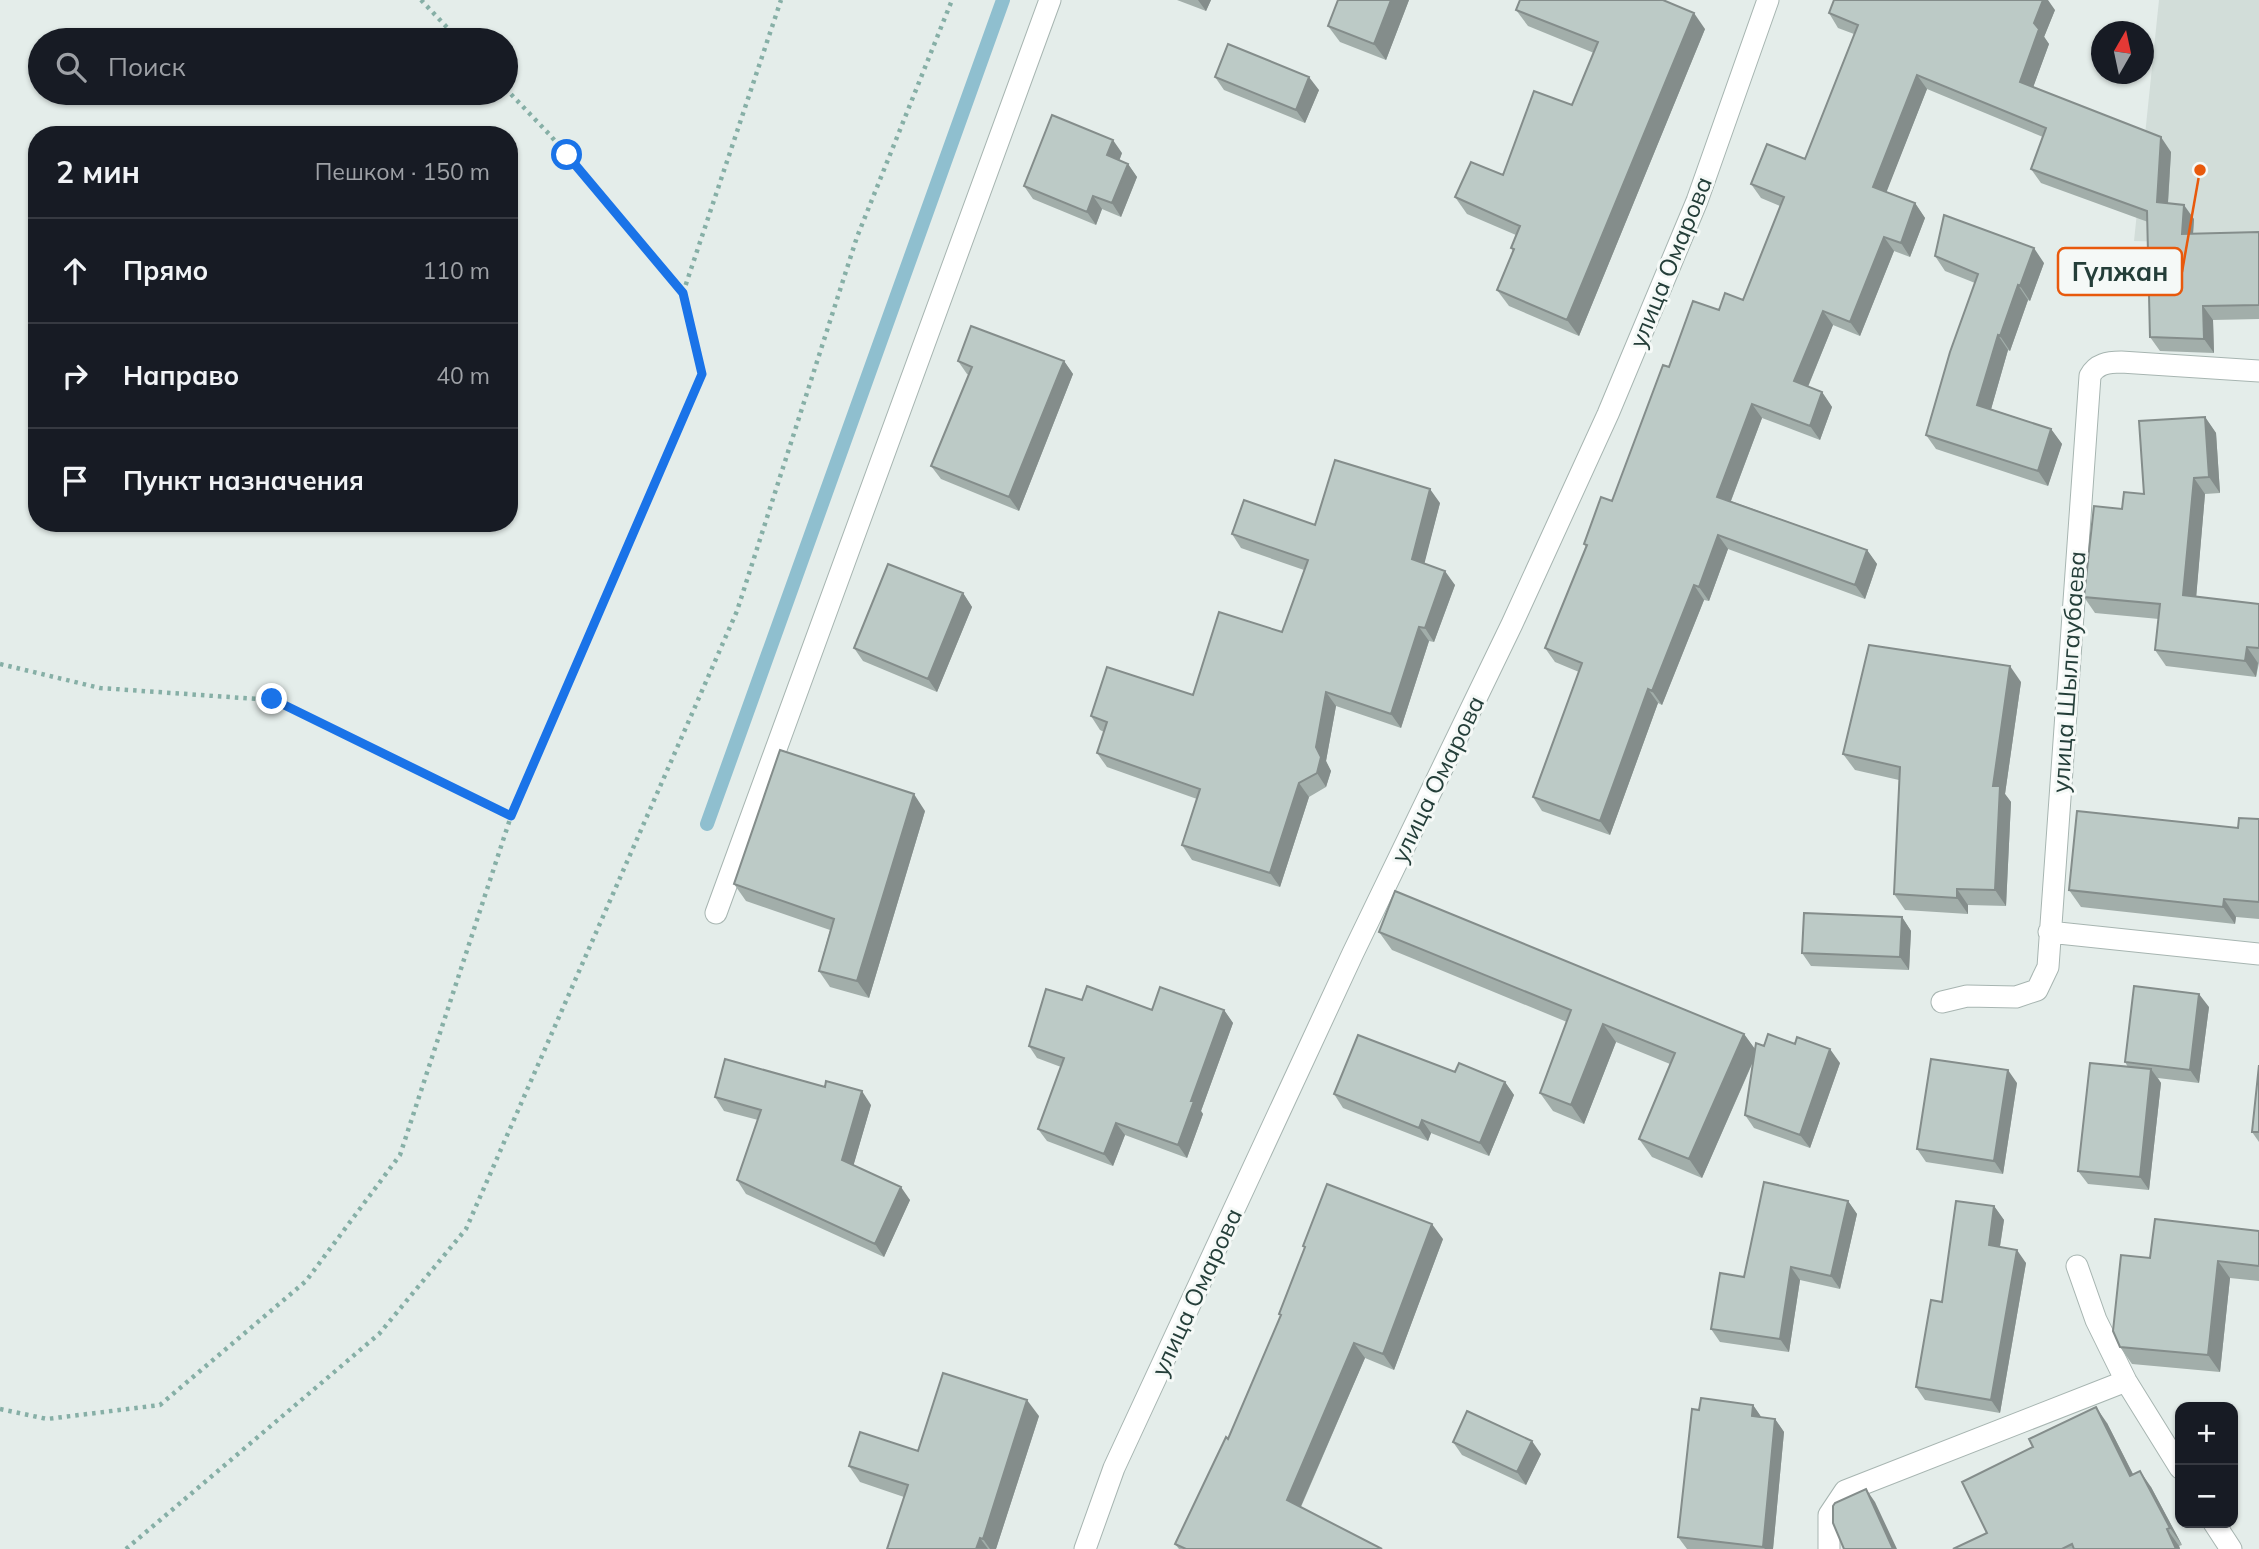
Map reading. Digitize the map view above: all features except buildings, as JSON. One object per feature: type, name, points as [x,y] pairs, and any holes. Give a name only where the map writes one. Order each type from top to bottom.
[{"type":"street","points":[[716,913],[1050,0]]},
{"type":"street","name":"улица Омарова","points":[[1085,1549],[1120,1455],[1353,953],[1512,624],[1608,414],[1697,201],[1768,0]]},
{"type":"street","name":"улица Шылгаубаева","points":[[2049,932],[2090,376],[2096,367],[2112,362],[2259,371]]},
{"type":"street","points":[[1942,1002],[1968,996],[2016,997],[2037,990],[2048,967],[2049,932],[2259,954]]},
{"type":"street","points":[[2077,1266],[2096,1320],[2126,1381],[2178,1465]]},
{"type":"street","points":[[1829,1549],[1829,1515],[1844,1491],[2126,1381]]},
{"type":"street","points":[[2217,1528],[2231,1549]]},
{"type":"path","points":[[421,0],[448,28]]},
{"type":"path","points":[[683,293],[780,0]]},
{"type":"path","points":[[126,1549],[379,1334],[466,1229],[737,611],[857,237],[952,0]]},
{"type":"path","points":[[0,1409],[47,1419],[160,1405],[306,1281],[400,1155],[511,816],[702,374],[683,293],[550,135],[518,102]]},
{"type":"path","points":[[0,664],[100,688],[272,699],[511,816]]},
{"type":"shaded area","points":[[2159,0],[2259,0],[2259,237],[2174,242],[2134,241],[2150,84],[2154,84],[2154,48]]},
{"type":"waterway","points":[[707,824],[1003,0]]},
{"type":"place","name":"Гүлжан","points":[[2200,170]]},
{"type":"route","points":[[272,699],[511,816],[702,374],[683,293],[567,155]]}]
